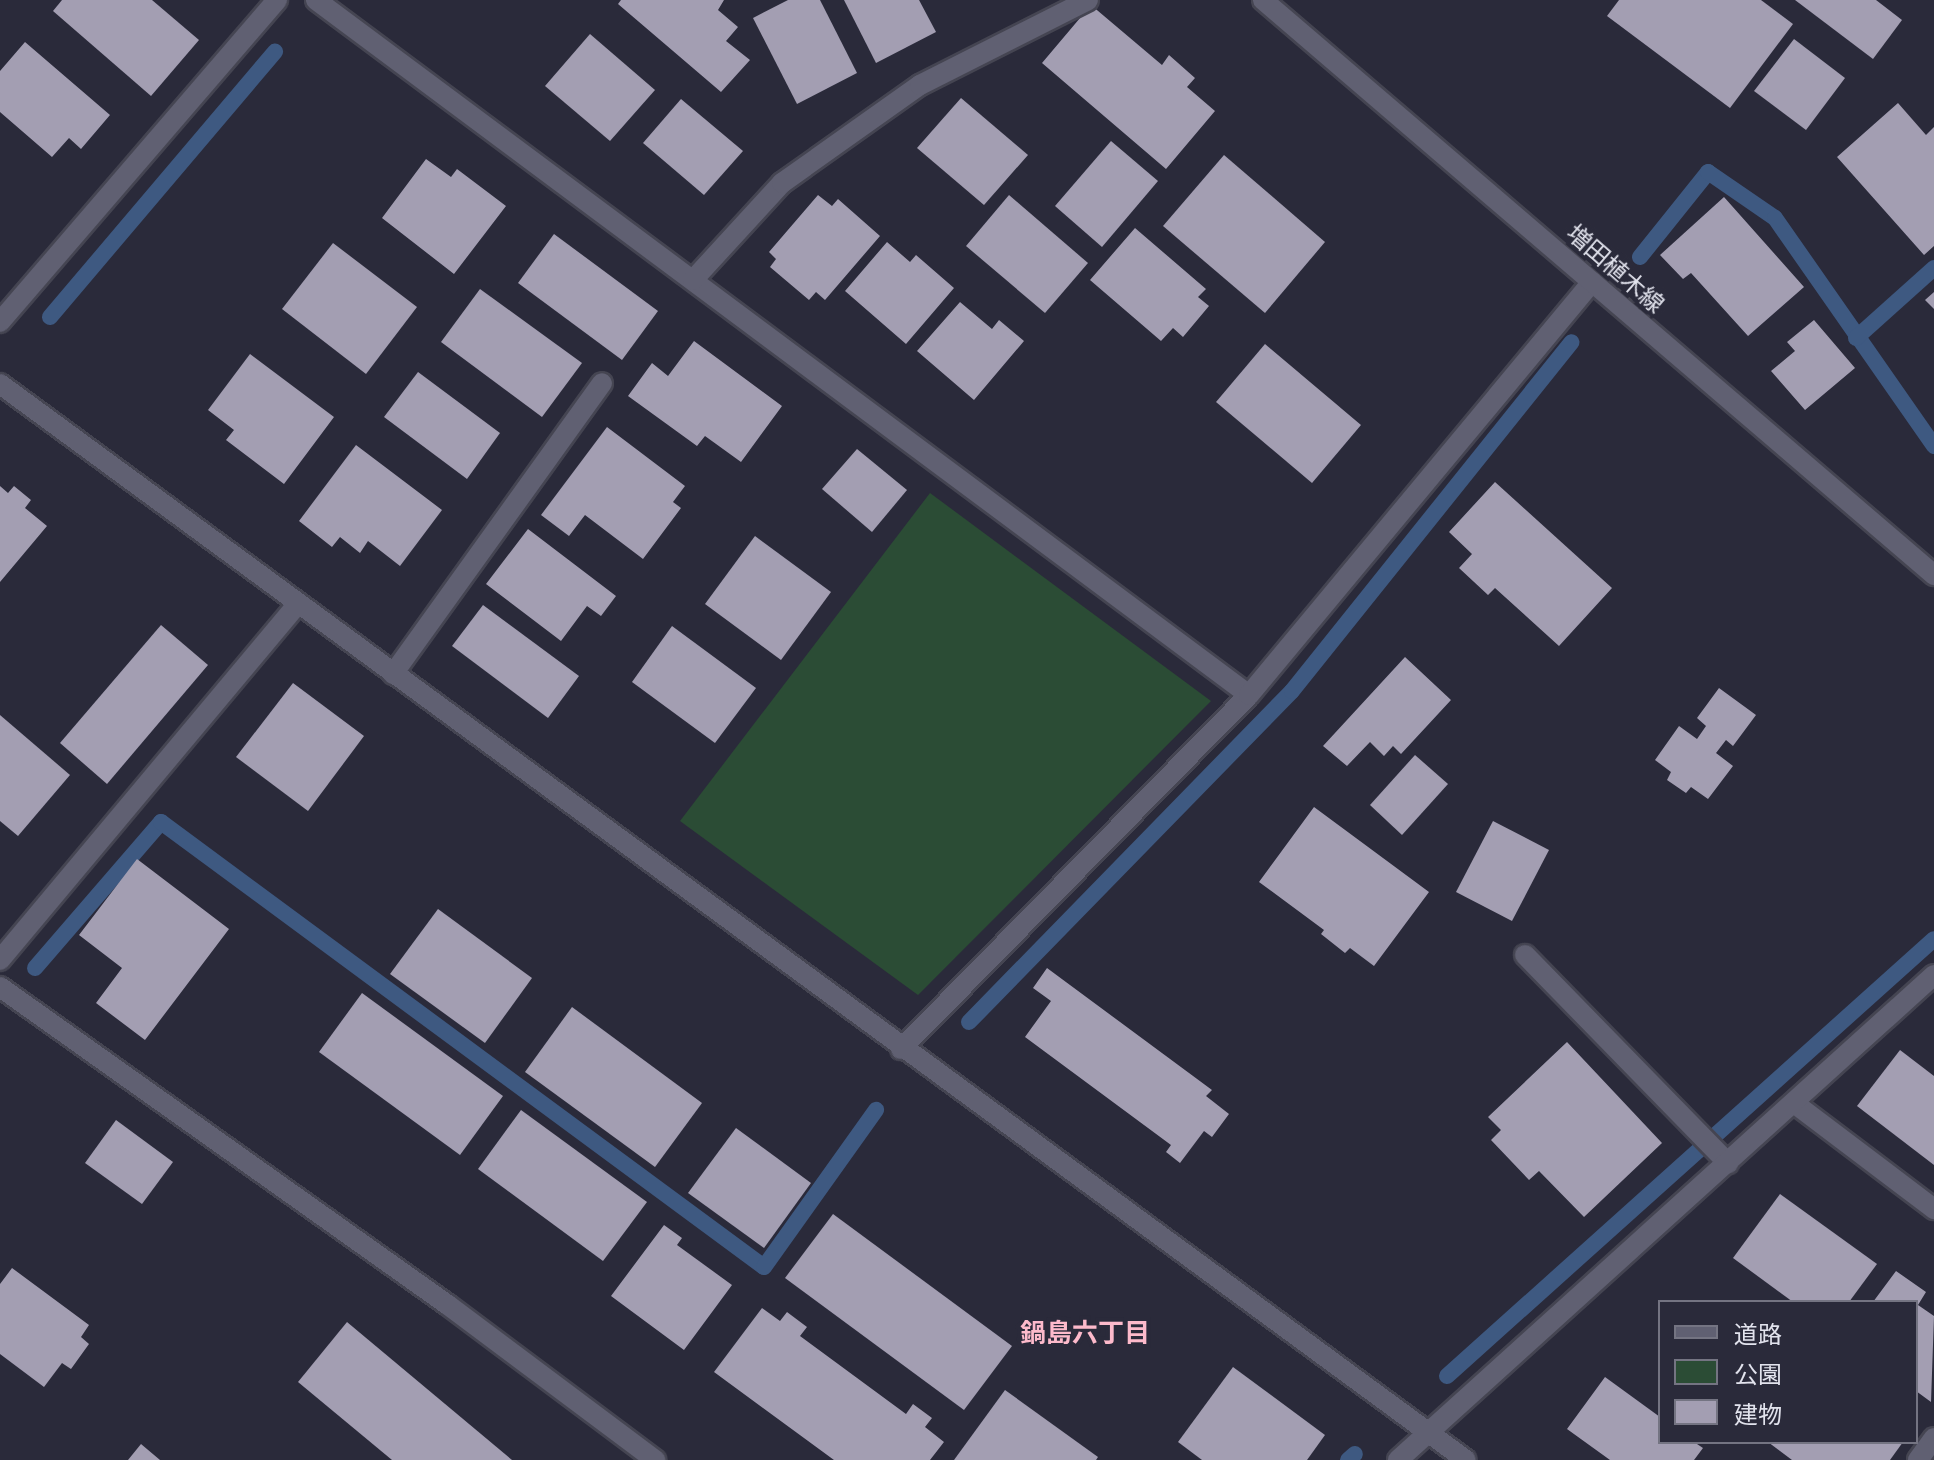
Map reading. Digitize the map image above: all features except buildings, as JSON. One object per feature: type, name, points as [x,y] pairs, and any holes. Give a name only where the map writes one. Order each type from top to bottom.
[{"type":"street","points":[[0,322],[277,0]]},
{"type":"street","points":[[316,0],[1249,695]]},
{"type":"street","points":[[693,280],[782,183],[920,85],[1088,0]]},
{"type":"street","name":"増田植木線","points":[[1263,0],[1934,575]]},
{"type":"street","points":[[901,1049],[1249,695],[1592,282]]},
{"type":"street","points":[[393,674],[602,383]]},
{"type":"street","points":[[0,384],[901,1049],[1466,1460]]},
{"type":"street","points":[[0,960],[298,604]]},
{"type":"street","points":[[1525,955],[1722,1157]]},
{"type":"street","points":[[1398,1460],[1722,1157],[1794,1103],[1934,975]]},
{"type":"street","points":[[0,987],[448,1305],[655,1460]]},
{"type":"street","points":[[1794,1103],[1934,1209]]},
{"type":"street","points":[[1918,1460],[1934,1438]]},
{"type":"green space","points":[[930,493],[1211,701],[918,995],[680,821]]},
{"type":"waterway","points":[[50,317],[275,52]]},
{"type":"waterway","points":[[1640,257],[1708,172],[1775,218],[1934,446]]},
{"type":"waterway","points":[[1856,338],[1934,268]]},
{"type":"waterway","points":[[969,1022],[1292,691],[1572,342]]},
{"type":"waterway","points":[[35,968],[161,822],[764,1267],[876,1110]]},
{"type":"waterway","points":[[1447,1376],[1934,939]]},
{"type":"waterway","points":[[1348,1460],[1355,1454]]},
{"type":"district","name":"鍋島六丁目","points":[[1085,1332]]}]
